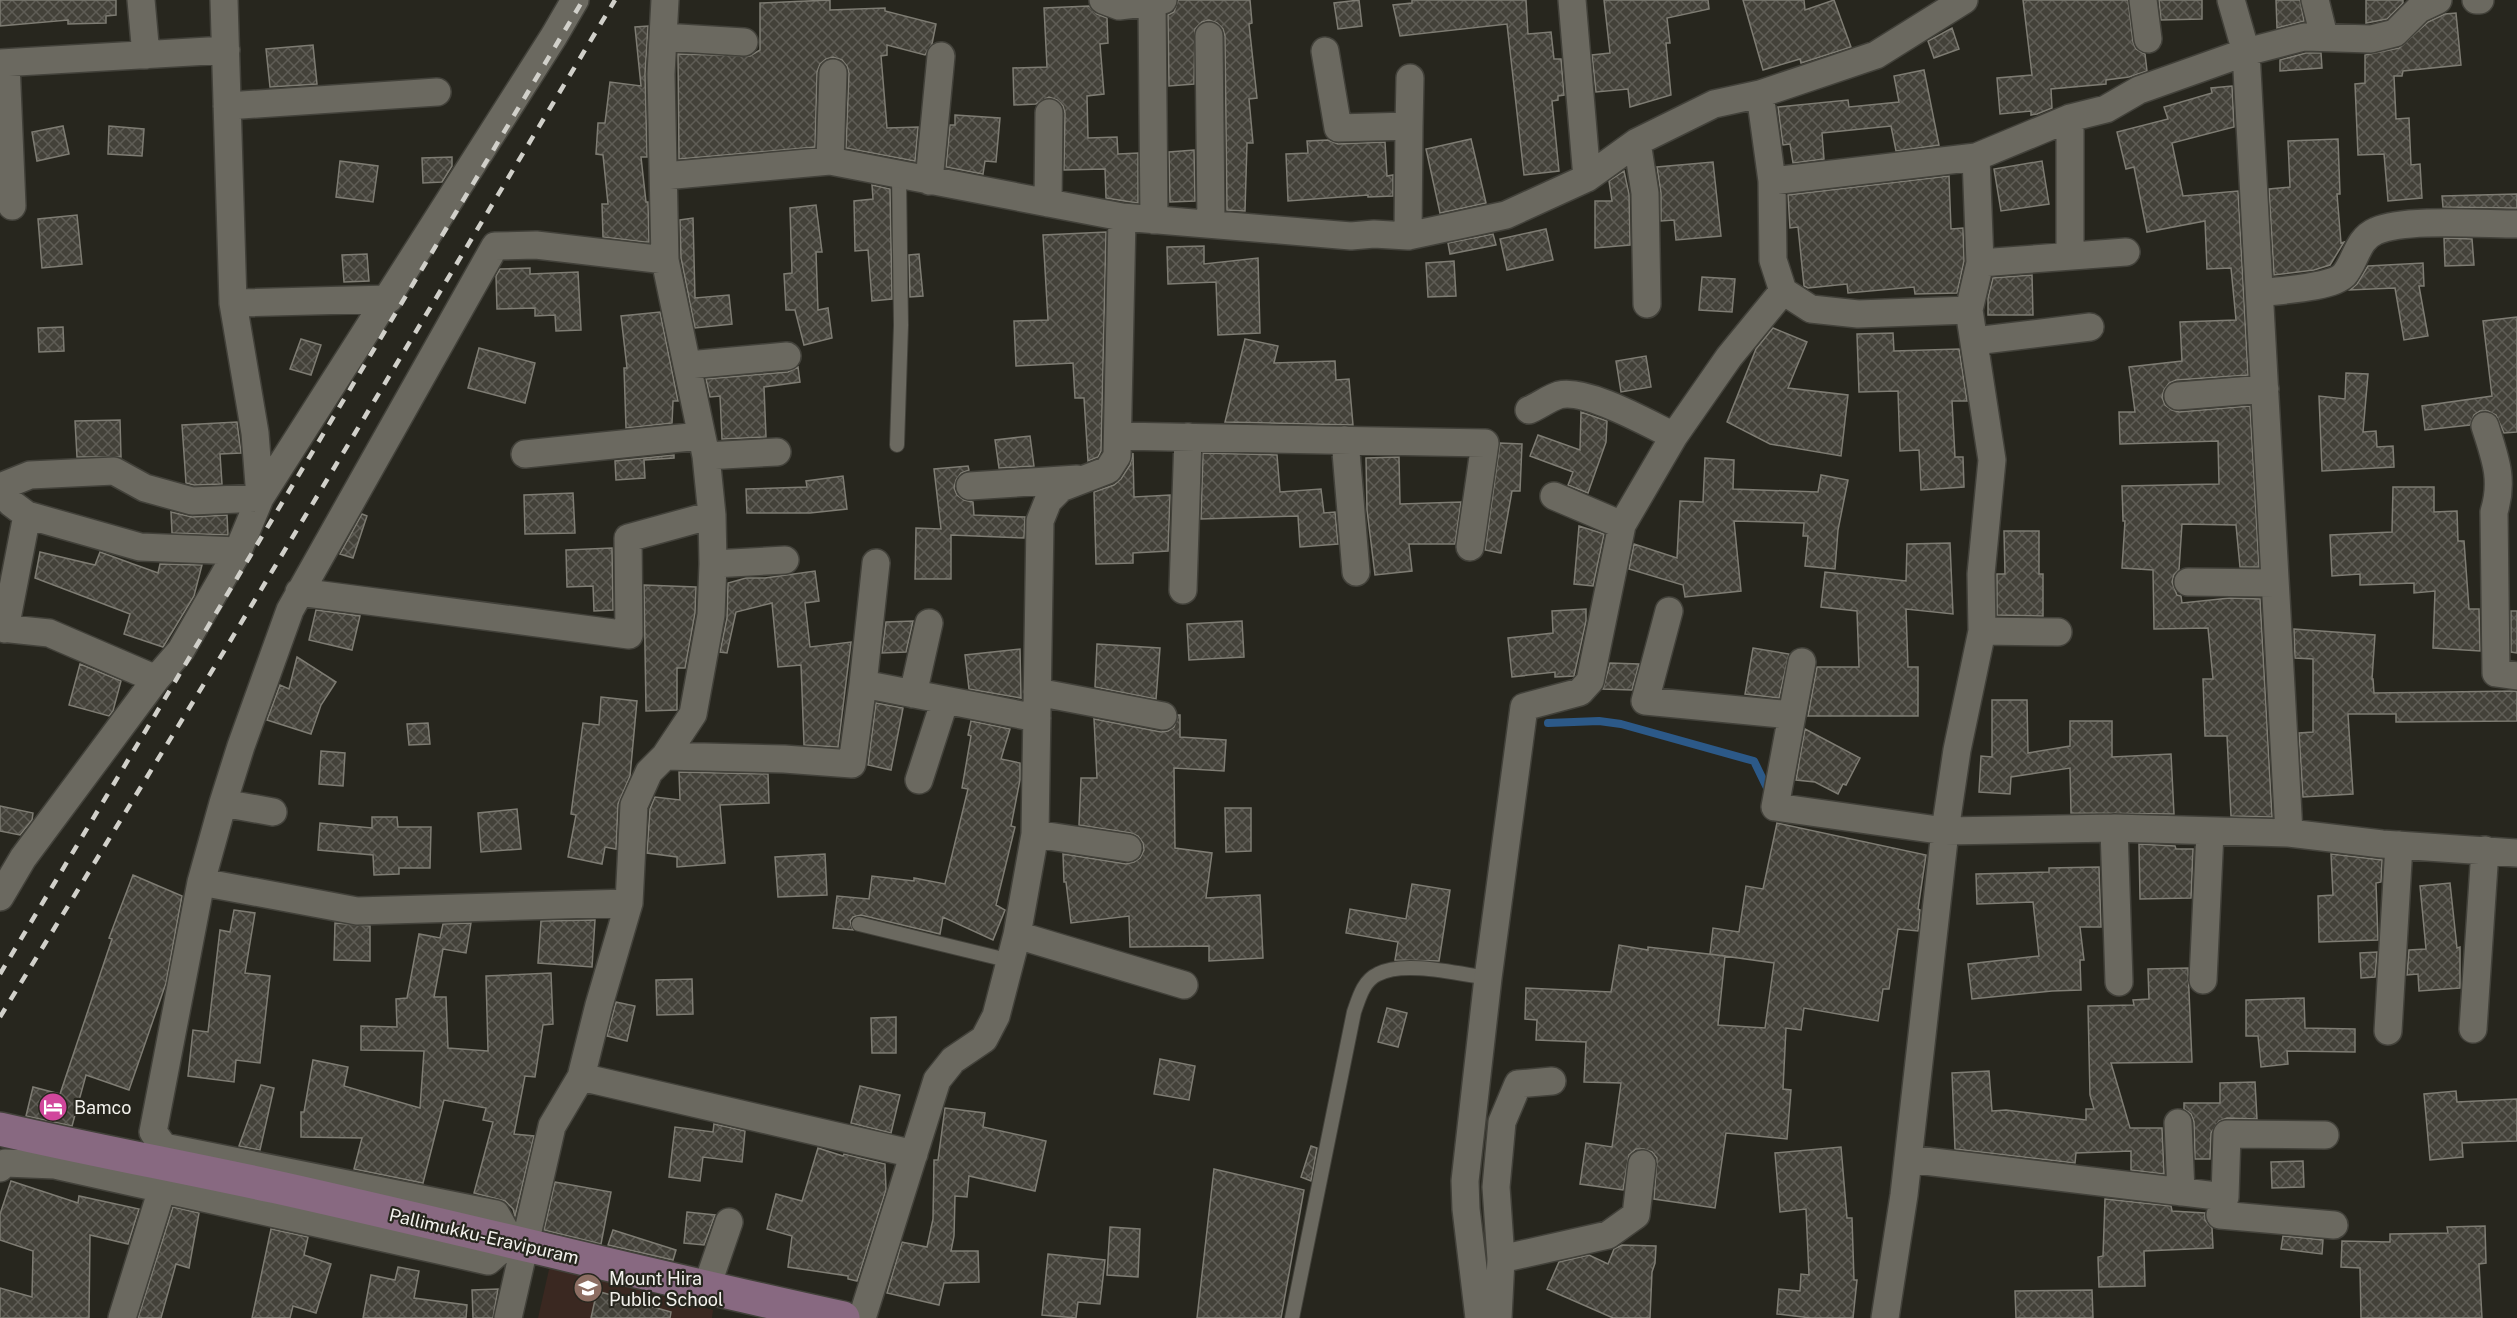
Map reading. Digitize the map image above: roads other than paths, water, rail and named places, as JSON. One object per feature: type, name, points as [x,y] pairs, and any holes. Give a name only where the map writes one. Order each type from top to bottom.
[{"type":"main road","name":"Pallimukku-Eravipuram","points":[[0,1129],[273,1187],[706,1289],[843,1318]]},
{"type":"street","points":[[141,0],[146,55]]},
{"type":"street","points":[[224,0],[233,303],[255,433],[260,498]]},
{"type":"street","points":[[0,897],[12,856],[181,650],[238,551],[260,498],[389,299],[575,0]]},
{"type":"street","points":[[508,1318],[510,1241],[552,1126],[581,1077],[629,903],[634,805],[649,772],[665,756],[693,714],[711,615],[712,515],[703,446],[665,260],[661,74],[665,0]]},
{"type":"street","points":[[1103,0],[1119,6],[1157,1],[1154,220]]},
{"type":"street","points":[[1572,0],[1587,178]]},
{"type":"street","points":[[2143,0],[2148,39]]},
{"type":"street","points":[[2231,0],[2246,52],[2289,833]]},
{"type":"street","points":[[2315,0],[2324,36]]},
{"type":"street","points":[[1772,181],[1977,157],[2070,118],[2106,109],[2139,90],[2246,52],[2304,38],[2324,36],[2371,39],[2395,33],[2419,9],[2438,0]]},
{"type":"street","points":[[664,176],[830,161],[1122,217],[1351,236],[1374,234],[1408,236],[1506,215],[1587,178],[1636,142],[1714,104],[1760,94],[1876,55],[1959,1]]},
{"type":"street","points":[[1209,36],[1211,224]]},
{"type":"street","points":[[663,37],[744,42]]},
{"type":"street","points":[[12,206],[3,63],[226,50]]},
{"type":"street","points":[[1324,51],[1338,128],[1409,126]]},
{"type":"street","points":[[929,181],[941,56]]},
{"type":"street","points":[[830,161],[833,73]]},
{"type":"street","points":[[1408,236],[1410,78]]},
{"type":"street","points":[[227,106],[437,92]]},
{"type":"street","points":[[1760,94],[1772,181],[1773,260],[1783,291],[1812,309],[1858,314],[1969,310]]},
{"type":"street","points":[[1048,203],[1049,113]]},
{"type":"street","points":[[2070,118],[2070,255]]},
{"type":"street","points":[[1636,142],[1645,193],[1647,304]]},
{"type":"street","points":[[1885,1318],[1908,1159],[1945,831],[1957,750],[1982,631],[1981,574],[1992,460],[1969,310],[1980,263],[1977,157]]},
{"type":"street","points":[[862,1318],[937,1080],[952,1060],[984,1039],[996,1016],[1014,948],[1035,834],[1040,521],[1048,501],[1061,488],[1081,478],[1108,470],[1117,456],[1122,217]]},
{"type":"street","points":[[2260,293],[2328,283],[2343,276],[2362,241],[2373,232],[2394,225],[2517,224]]},
{"type":"street","points":[[510,1241],[496,1214],[164,1147],[153,1132],[201,882],[241,746],[290,610],[495,246],[536,245],[665,260]]},
{"type":"street","points":[[1980,263],[2126,252]]},
{"type":"street","points":[[1479,1318],[1466,1209],[1466,1181],[1488,978],[1524,707],[1580,692],[1590,681],[1622,525],[1674,436],[1729,357],[1783,291]]},
{"type":"street","points":[[233,303],[389,299]]},
{"type":"street","points":[[1975,341],[2090,327]]},
{"type":"street","points":[[688,365],[787,356]]},
{"type":"street","points":[[2178,396],[2265,389]]},
{"type":"street","points":[[1529,410],[1561,395],[1592,399],[1604,402],[1674,436]]},
{"type":"street","points":[[2485,426],[2499,473],[2499,494],[2494,512],[2496,673],[2517,676]]},
{"type":"street","points":[[1118,436],[1485,443],[1470,547]]},
{"type":"street","points":[[1183,590],[1188,437]]},
{"type":"street","points":[[1345,440],[1356,572]]},
{"type":"street","points":[[525,454],[703,446],[777,452]]},
{"type":"street","points":[[238,551],[140,547],[27,515],[11,503],[0,488],[30,475],[114,471],[145,488],[192,501],[260,498]]},
{"type":"street","points":[[970,486],[1081,478]]},
{"type":"street","points":[[1554,496],[1622,525]]},
{"type":"street","points":[[27,515],[3,628],[50,633],[156,679]]},
{"type":"street","points":[[300,592],[629,635],[628,538],[712,515]]},
{"type":"street","points":[[713,564],[784,560]]},
{"type":"street","points":[[665,756],[784,759],[852,764],[876,563]]},
{"type":"street","points":[[2188,582],[2276,584]]},
{"type":"street","points":[[1669,611],[1645,701],[1792,715]]},
{"type":"street","points":[[913,694],[929,623]]},
{"type":"street","points":[[1982,631],[2058,632]]},
{"type":"street","points":[[1802,662],[1775,807],[1945,831],[2114,828],[2289,833],[2399,845],[2517,853]]},
{"type":"street","points":[[863,684],[945,700],[1163,716]]},
{"type":"street","points":[[919,780],[945,700]]},
{"type":"street","points":[[223,802],[273,812]]},
{"type":"street","points":[[2114,828],[2119,982]]},
{"type":"street","points":[[2203,980],[2210,832]]},
{"type":"street","points":[[1035,834],[1128,848]]},
{"type":"street","points":[[2388,1031],[2399,845]]},
{"type":"street","points":[[2473,1029],[2485,850]]},
{"type":"street","points":[[201,882],[357,911],[629,903]]},
{"type":"street","points":[[1014,948],[1184,985]]},
{"type":"street","points":[[581,1077],[914,1154]]},
{"type":"street","points":[[1498,1318],[1501,1259],[1496,1187],[1502,1122],[1518,1084],[1552,1081]]},
{"type":"street","points":[[2178,1123],[2181,1192]]},
{"type":"street","points":[[2325,1135],[2228,1134],[2225,1197],[2220,1215],[2334,1225]]},
{"type":"street","points":[[1908,1159],[2225,1197]]},
{"type":"street","points":[[0,1168],[5,1163],[56,1165],[488,1261],[510,1241]]},
{"type":"street","points":[[1501,1259],[1608,1235],[1636,1215],[1642,1164]]},
{"type":"street","points":[[122,1318],[162,1189]]},
{"type":"street","points":[[706,1289],[729,1222]]},
{"type":"lane","points":[[897,445],[901,326],[899,175]]},
{"type":"lane","points":[[859,924],[1014,948]]},
{"type":"lane","points":[[1292,1318],[1352,1024],[1363,988],[1378,974],[1403,968],[1488,978]]},
{"type":"waterway","points":[[1548,723],[1599,721],[1621,724],[1754,761],[1770,794]]},
{"type":"railway","points":[[0,974],[583,0]]},
{"type":"railway","points":[[0,1017],[226,648],[615,0]]},
{"type":"place","name":"Bamco","points":[[53,1107]]},
{"type":"place","name":"Mount Hira Public School","points":[[588,1288]]}]
